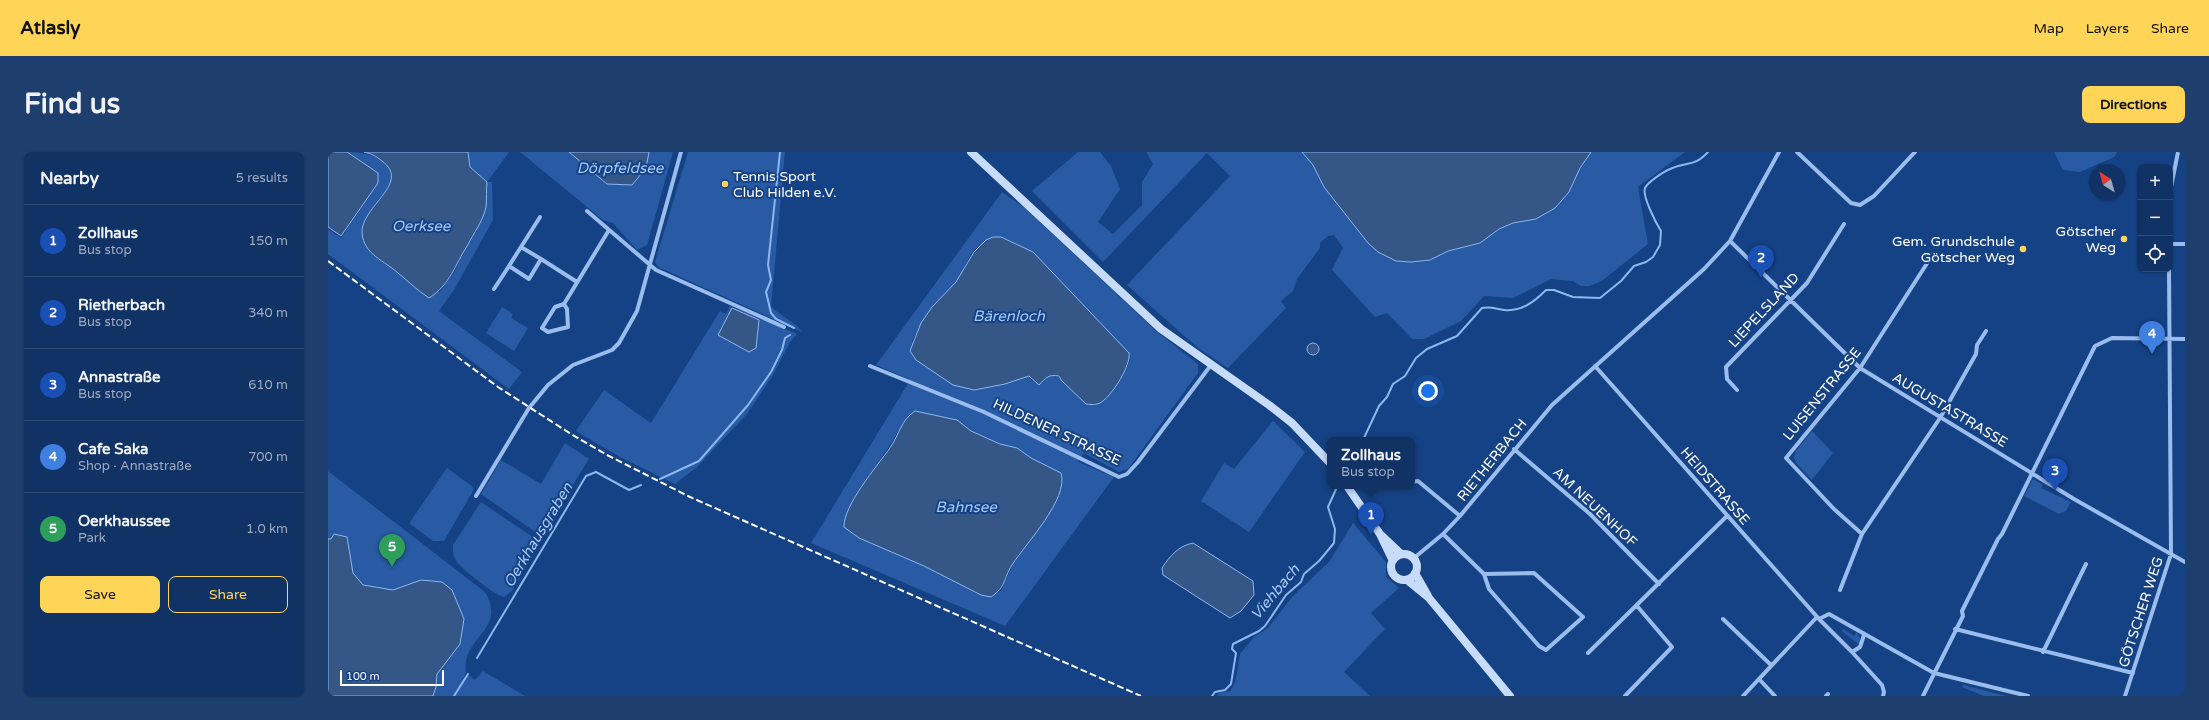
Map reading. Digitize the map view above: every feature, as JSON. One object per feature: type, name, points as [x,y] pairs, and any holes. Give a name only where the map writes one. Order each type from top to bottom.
[{"type":"main road","points":[[971,152],[1161,329],[1270,405],[1292,423],[1327,460]]},
{"type":"main road","points":[[1349,489],[1380,534],[1392,560]]},
{"type":"main road","points":[[1380,534],[1401,554],[1409,555],[1414,558],[1417,568],[1415,573],[1407,580]]},
{"type":"main road","points":[[1401,554],[1392,560],[1390,566],[1391,572],[1395,577],[1407,580],[1429,598]]},
{"type":"main road","points":[[1415,573],[1429,598],[1510,696]]},
{"type":"street","points":[[476,496],[529,408],[562,372],[573,365],[612,350],[619,343],[637,311],[681,152]]},
{"type":"street","name":"RIETHERBACH","points":[[1414,558],[1460,516],[1552,405],[1704,269],[1730,241],[1778,152]]},
{"type":"street","points":[[1796,152],[1851,203],[1860,205],[1874,196],[1915,152]]},
{"type":"street","points":[[2173,177],[2178,152]]},
{"type":"street","points":[[587,211],[656,270],[784,327]]},
{"type":"street","points":[[494,289],[540,217]]},
{"type":"street","name":"LIEPELSLAND","points":[[1737,390],[1727,379],[1726,367],[1791,302],[1807,283],[1844,224]]},
{"type":"street","points":[[564,304],[567,309],[568,327],[548,332],[542,328],[555,307],[564,304],[609,230]]},
{"type":"street","name":"AUGUSTASTRASSE","points":[[1730,241],[1860,368],[2119,526],[2185,562]]},
{"type":"street","points":[[2173,244],[2185,244]]},
{"type":"street","points":[[521,247],[578,282]]},
{"type":"street","name":"LUISENSTRASSE","points":[[1862,534],[1834,509],[1786,458],[1860,368],[1934,254]]},
{"type":"street","points":[[509,266],[529,279],[541,260]]},
{"type":"street","name":"GÖTSCHER WEG","points":[[2125,696],[2171,554],[2169,272]]},
{"type":"street","points":[[1840,590],[1862,534],[1940,418],[1976,354],[1977,345],[1986,331]]},
{"type":"street","points":[[1923,696],[1962,616],[1962,611],[2013,512],[2031,472],[2094,346],[2112,338],[2185,339]]},
{"type":"street","name":"HILDENER STRASSE","points":[[870,366],[984,412],[1119,477],[1127,474],[1138,462],[1211,365]]},
{"type":"street","name":"HEIDSTRASSE","points":[[1595,366],[1818,618],[1882,685],[1884,692],[1883,696]]},
{"type":"street","name":"AM NEUENHOF","points":[[1514,449],[1590,514],[1659,584]]},
{"type":"street","name":"RIETHERBACH","points":[[1415,482],[1418,481],[1460,516]]},
{"type":"street","points":[[1588,653],[1727,516]]},
{"type":"street","points":[[1442,534],[1484,574],[1489,589],[1539,646],[1546,650],[1583,617],[1534,573],[1484,574]]},
{"type":"street","points":[[2043,652],[2086,564]]},
{"type":"street","points":[[1625,696],[1672,647],[1637,606]]},
{"type":"street","points":[[1743,696],[1771,665],[1818,618],[1829,614],[1934,673],[2028,696]]},
{"type":"street","points":[[1723,619],[1771,665]]},
{"type":"street","points":[[1955,629],[2133,674]]},
{"type":"street","points":[[1852,652],[1860,647],[1864,635]]},
{"type":"street","points":[[1759,679],[1775,696]]},
{"type":"shaded area","points":[[347,152],[355,152],[381,159],[391,170],[392,177],[389,187],[374,208],[364,239],[371,253],[383,263],[440,292],[455,271],[466,247],[477,231],[487,182],[492,182],[493,220],[455,288],[439,311],[522,372],[509,389],[328,254],[328,229],[341,238],[378,183],[378,173]]},
{"type":"shaded area","points":[[468,152],[509,152],[487,182],[470,167]]},
{"type":"shaded area","points":[[520,152],[569,152],[607,184],[631,185],[646,168],[649,152],[673,152],[647,245],[637,250],[613,223],[603,220]]},
{"type":"shaded area","points":[[688,152],[785,152],[771,307],[796,325],[802,332],[658,267],[655,262]]},
{"type":"shaded area","points":[[1078,152],[1100,152],[1111,166],[1120,189],[1098,222],[1113,234],[1142,205],[1142,182],[1153,164],[1146,152],[1302,152],[1313,165],[1324,187],[1368,243],[1396,261],[1411,262],[1430,260],[1448,251],[1480,243],[1499,229],[1513,223],[1536,219],[1555,208],[1569,192],[1580,168],[1591,152],[1685,152],[1638,187],[1648,244],[1603,280],[1590,286],[1581,286],[1573,281],[1551,279],[1513,298],[1484,296],[1461,321],[1424,339],[1412,339],[1387,313],[1375,317],[1332,270],[1343,248],[1334,235],[1328,236],[1320,243],[1320,248],[1297,279],[1293,291],[1281,301],[1286,308],[1228,368],[1198,348],[1127,285],[1230,176],[1207,153],[1103,262],[1032,191]]},
{"type":"shaded area","points":[[2054,152],[2117,152],[2114,157],[2098,164],[2089,164],[2089,168],[2080,172],[2063,170]]},
{"type":"shaded area","points":[[1002,192],[1025,208],[1156,331],[1198,364],[1198,373],[1128,469],[1119,472],[1084,453],[1078,462],[1114,477],[1005,626],[811,543],[907,385],[909,379],[876,365]],"holes":[[[1006,239],[1033,252],[1130,360],[1125,373],[1116,386],[1106,397],[1095,405],[1084,400],[1063,380],[1055,376],[1045,377],[1043,382],[1032,381],[1029,376],[974,390],[912,342],[927,317],[959,277],[973,251],[984,243]],[[957,420],[971,431],[1000,444],[1017,448],[1031,458],[1061,473],[1032,537],[1012,566],[1001,591],[981,595],[924,566],[859,538],[844,527],[852,502],[892,443],[898,431]]]},
{"type":"shaded area","points":[[730,306],[797,334],[790,342],[773,375],[747,414],[697,467],[675,484],[620,457],[576,431],[604,390],[651,423],[720,311],[726,314]]},
{"type":"shaded area","points":[[502,307],[513,314],[511,318],[528,328],[514,351],[486,333]]},
{"type":"shaded area","points":[[1273,421],[1305,452],[1249,532],[1201,501],[1224,463],[1234,469]]},
{"type":"shaded area","points":[[1812,431],[1833,453],[1812,480],[1797,464],[1794,458],[1796,451]]},
{"type":"shaded area","points":[[565,443],[589,459],[541,536],[481,494],[501,460],[541,484]]},
{"type":"shaded area","points":[[447,468],[473,487],[473,491],[444,541],[433,541],[410,524],[410,522]]},
{"type":"shaded area","points":[[328,471],[485,592],[491,605],[491,616],[488,625],[470,651],[466,661],[466,673],[460,682],[467,674],[475,680],[483,671],[525,696],[328,696]]},
{"type":"shaded area","points":[[2033,479],[2043,485],[2041,488],[2071,502],[2066,511],[2059,514],[2024,496]]},
{"type":"shaded area","points":[[481,502],[540,542],[512,591],[504,597],[493,592],[459,565],[454,555],[453,545]]},
{"type":"shaded area","points":[[1353,523],[1386,562],[1386,577],[1399,588],[1371,613],[1385,629],[1344,672],[1370,696],[1217,696],[1219,693],[1230,691],[1235,683],[1240,654],[1254,637],[1268,628],[1292,597],[1329,562]]},
{"type":"shaded area","points":[[1843,629],[1854,636],[1857,632],[1860,639],[1858,644],[1842,631]]},
{"type":"shaded area","points":[[1963,685],[2006,696],[1984,696],[1962,687]]},
{"type":"water","points":[[328,152],[347,152],[378,173],[378,183],[341,236],[328,227]]},
{"type":"water","name":"Oerksee","points":[[364,152],[468,152],[470,167],[487,182],[486,207],[481,222],[447,281],[429,298],[376,257],[364,241],[362,233],[364,223],[369,213],[389,186],[391,178],[390,169],[382,161],[374,155]]},
{"type":"water","name":"Dörpfeldsee","points":[[569,152],[649,152],[646,168],[632,185],[607,184]]},
{"type":"water","points":[[1302,152],[1591,152],[1580,168],[1569,192],[1555,208],[1536,219],[1513,223],[1499,229],[1480,243],[1448,251],[1430,260],[1411,262],[1396,261],[1378,252],[1368,243],[1324,187],[1313,165]]},
{"type":"water","name":"Bärenloch","points":[[993,237],[1001,237],[1033,252],[1129,353],[1125,371],[1112,391],[1102,402],[1096,404],[1086,404],[1062,381],[1059,376],[1048,377],[1039,385],[1029,376],[1005,384],[974,390],[953,385],[916,360],[910,351],[921,323],[932,307],[956,282],[974,252],[986,240]]},
{"type":"water","points":[[732,308],[759,320],[756,348],[749,352],[718,335]]},
{"type":"water","points":[[1315,343],[1318,344],[1318,354],[1311,355],[1308,354],[1307,347],[1308,344]]},
{"type":"water","name":"Bahnsee","points":[[915,411],[957,420],[971,431],[1000,444],[1017,448],[1031,458],[1061,473],[1062,484],[1053,508],[1012,565],[1000,589],[991,597],[981,595],[924,566],[859,538],[844,527],[845,518],[849,508],[862,486],[890,448],[903,423]]},
{"type":"water","points":[[334,534],[347,537],[353,573],[363,585],[393,590],[421,580],[442,582],[452,590],[464,619],[460,644],[437,674],[436,687],[433,696],[328,696],[328,539],[331,539]]},
{"type":"water","points":[[1193,543],[1253,581],[1254,595],[1241,611],[1230,618],[1163,575],[1162,568],[1171,556],[1183,546]]},
{"type":"waterway","name":"Oerkhausgraben","points":[[780,152],[768,265],[771,280],[766,292],[771,313],[776,319],[794,328]]},
{"type":"waterway","name":"Viehbach","points":[[1364,437],[1379,406],[1387,397],[1393,384],[1405,376],[1416,358],[1427,349],[1457,336],[1482,308],[1491,307],[1504,310],[1517,309],[1533,302],[1546,290],[1554,290],[1573,297],[1600,298],[1621,281],[1634,266],[1646,262],[1653,257],[1660,245],[1661,231],[1647,203],[1645,188],[1652,180],[1664,172],[1694,162],[1708,152]]},
{"type":"waterway","name":"Oerkhausgraben","points":[[660,479],[699,461],[748,405],[771,372],[782,350],[785,338],[790,335]]},
{"type":"waterway","name":"Oerkhausgraben","points":[[477,658],[586,476],[596,472],[629,490],[641,485]]},
{"type":"waterway","name":"Viehbach","points":[[1212,696],[1215,692],[1225,690],[1231,684],[1236,653],[1232,649],[1233,644],[1259,631],[1265,626],[1286,595],[1301,582],[1304,574],[1319,561],[1334,543],[1335,529],[1328,507],[1336,489]]},
{"type":"waterway","name":"Oerkhausgraben","points":[[454,696],[468,674]]},
{"type":"railway","points":[[328,261],[498,387],[571,434],[607,455],[690,497],[1141,696]]},
{"type":"place","name":"Tennis Sport Club Hilden e.V.","points":[[725,184]]},
{"type":"place","name":"Götscher Weg","points":[[2124,239]]},
{"type":"place","name":"Gem. Grundschule Götscher Weg","points":[[2023,249]]},
{"type":"place","name":"Rietherbach","points":[[1761,278]]},
{"type":"place","name":"Cafe Saka","points":[[2152,354]]},
{"type":"place","name":"Annastraße","points":[[2055,491]]},
{"type":"place","name":"Zollhaus","points":[[1371,535]]},
{"type":"place","name":"Oerkhaussee","points":[[392,567]]}]
